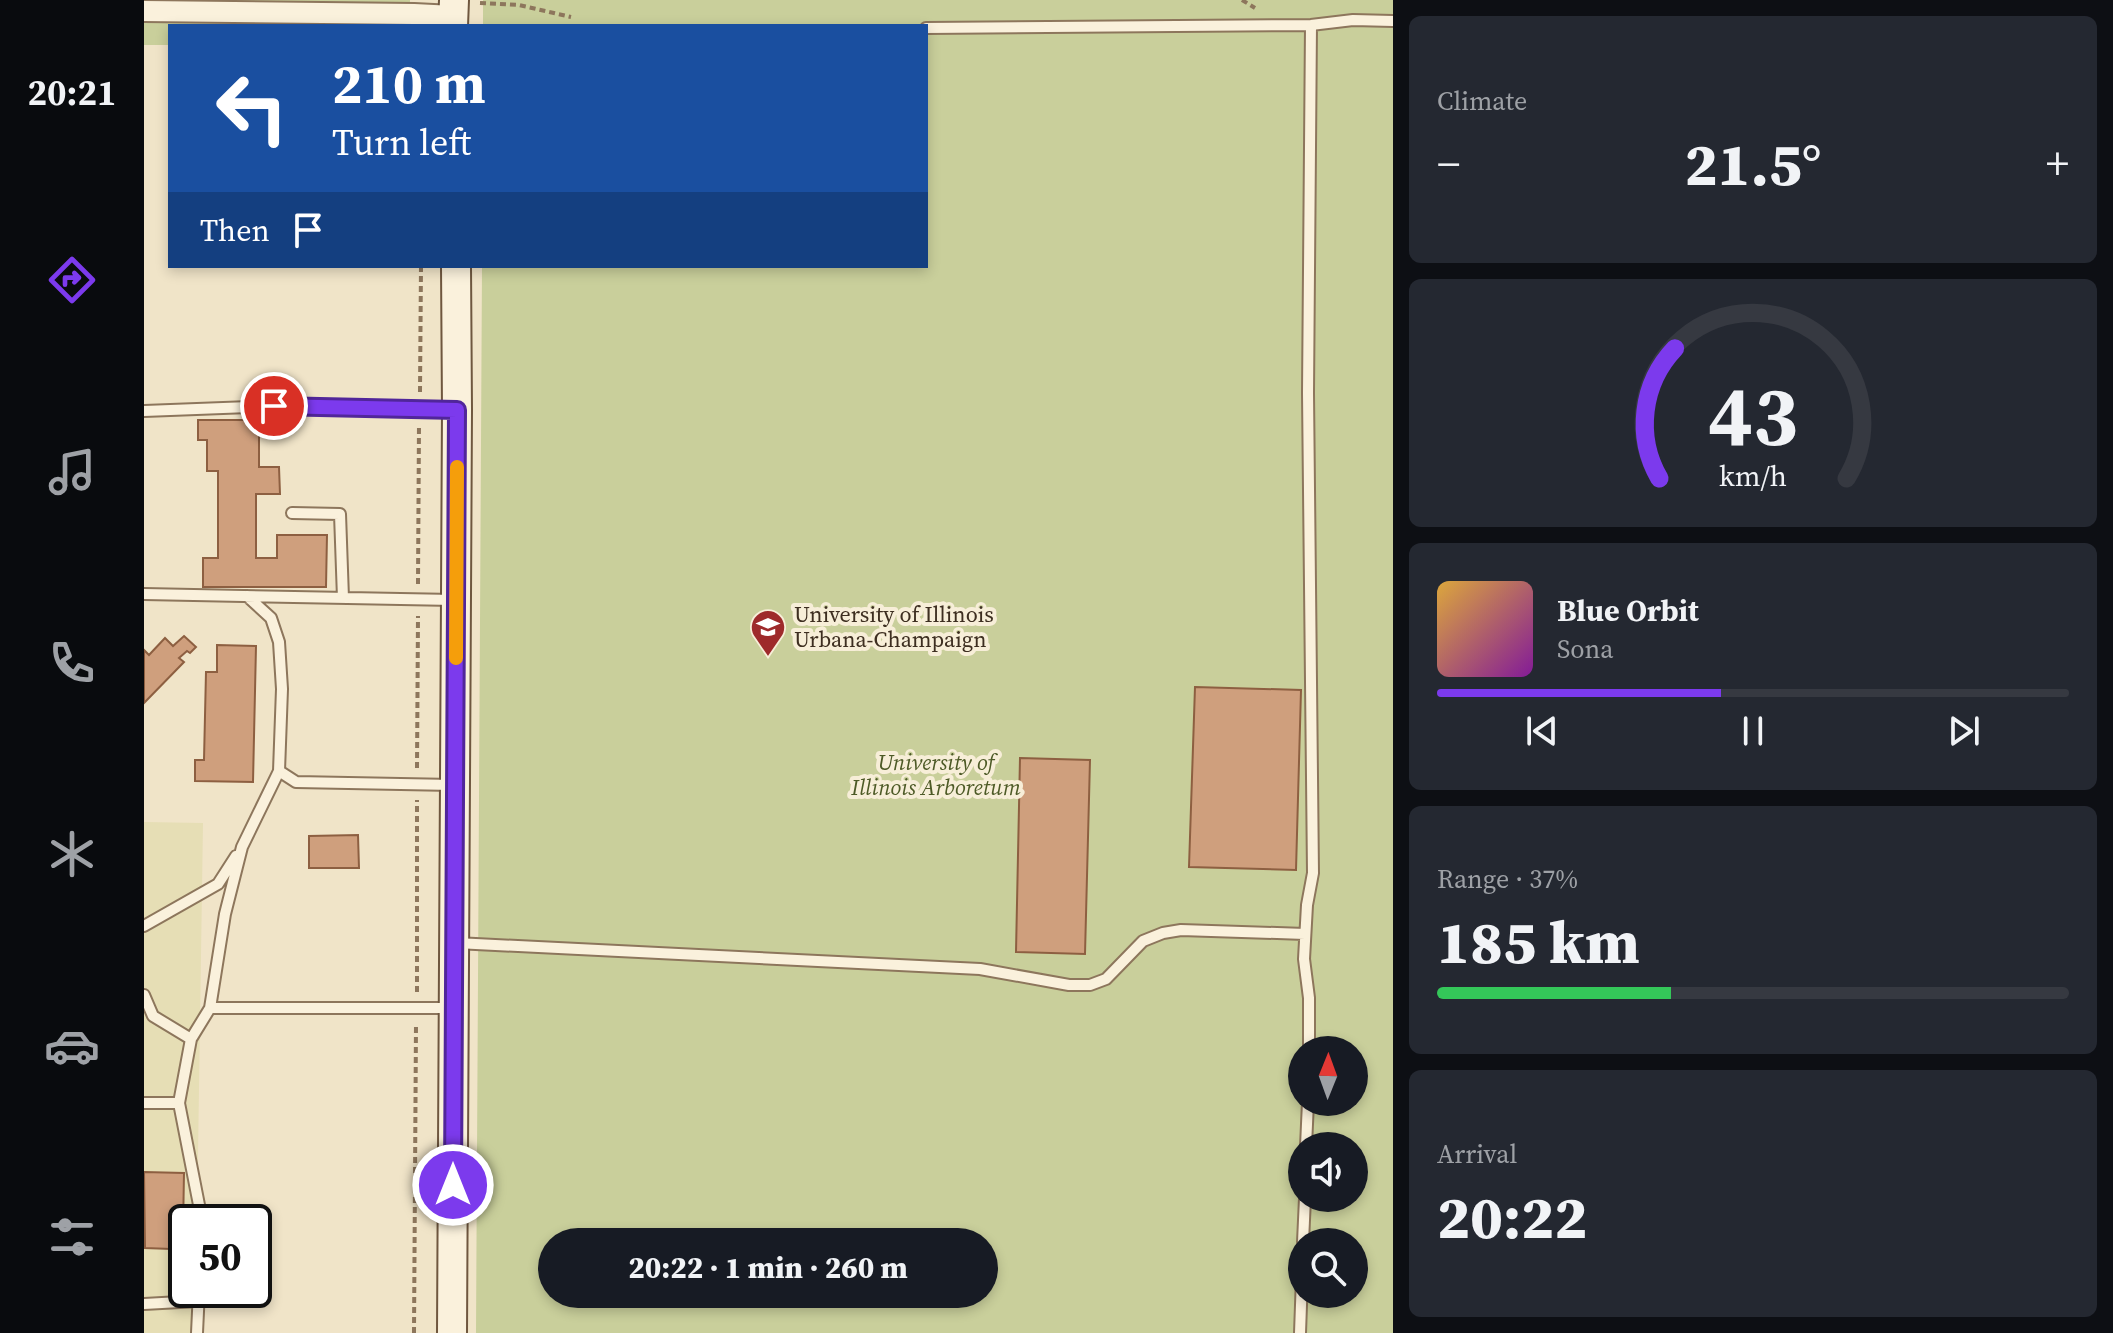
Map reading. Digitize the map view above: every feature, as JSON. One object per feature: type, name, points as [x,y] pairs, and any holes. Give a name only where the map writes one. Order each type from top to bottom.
[{"type":"main road","points":[[452,1333],[456,268]]},
{"type":"street","points":[[144,11],[454,14]]},
{"type":"lane","points":[[928,28],[1311,25],[1353,20],[1393,21]]},
{"type":"lane","points":[[1309,1036],[1309,998],[1304,959],[1313,873],[1308,393],[1311,25]]},
{"type":"lane","points":[[144,411],[274,406],[457,410]]},
{"type":"lane","points":[[292,513],[340,514],[343,598]]},
{"type":"lane","points":[[144,594],[456,600]]},
{"type":"lane","points":[[144,926],[218,884],[242,847],[279,771],[282,689],[279,642],[271,618],[247,596]]},
{"type":"lane","points":[[279,771],[296,782],[455,785]]},
{"type":"lane","points":[[199,1204],[179,1103],[191,1039],[210,1008],[225,914],[242,847]]},
{"type":"lane","points":[[454,943],[980,969],[1069,985],[1090,985],[1106,979],[1143,941],[1163,933],[1181,930],[1305,934]]},
{"type":"lane","points":[[144,995],[153,1016],[191,1039]]},
{"type":"lane","points":[[210,1008],[454,1008]]},
{"type":"lane","points":[[144,1103],[179,1103]]},
{"type":"lane","points":[[144,1304],[168,1300]]},
{"type":"lane","points":[[197,1333],[198,1308]]},
{"type":"lane","points":[[1300,1333],[1301,1308]]},
{"type":"path","points":[[519,5],[571,17]]},
{"type":"shaded area","points":[[144,822],[203,823],[197,1204],[168,1204],[168,1308],[195,1308],[195,1333],[144,1333]]},
{"type":"green space","points":[[144,0],[410,0],[410,24],[168,24],[168,45],[144,45]]},
{"type":"green space","name":"University of Illinois Arboretum","points":[[483,0],[1393,0],[1393,1333],[476,1333],[482,268],[928,268],[928,24],[483,24]]},
{"type":"building","points":[[198,420],[259,420],[259,467],[279,467],[280,494],[256,494],[256,558],[277,558],[277,535],[327,535],[326,587],[203,587],[203,558],[218,558],[218,471],[207,471],[207,440],[198,440]]},
{"type":"building","points":[[184,636],[196,647],[179,658],[184,662],[144,703],[144,650],[149,655],[165,638],[173,646]]},
{"type":"building","points":[[217,645],[256,646],[253,782],[195,781],[195,760],[204,760],[206,672],[217,672]]},
{"type":"building","points":[[1195,687],[1301,690],[1296,870],[1189,867]]},
{"type":"building","points":[[1020,758],[1090,760],[1085,954],[1016,952]]},
{"type":"building","points":[[358,835],[359,868],[309,868],[309,836]]},
{"type":"building","points":[[144,1172],[184,1173],[183,1204],[168,1204],[168,1249],[145,1248]]},
{"type":"slow traffic","points":[[456,658],[457,467]]},
{"type":"place","name":"University of Illinois Urbana-Champaign","points":[[768,658]]},
{"type":"route","points":[[274,406],[457,410],[453,1185]]}]
